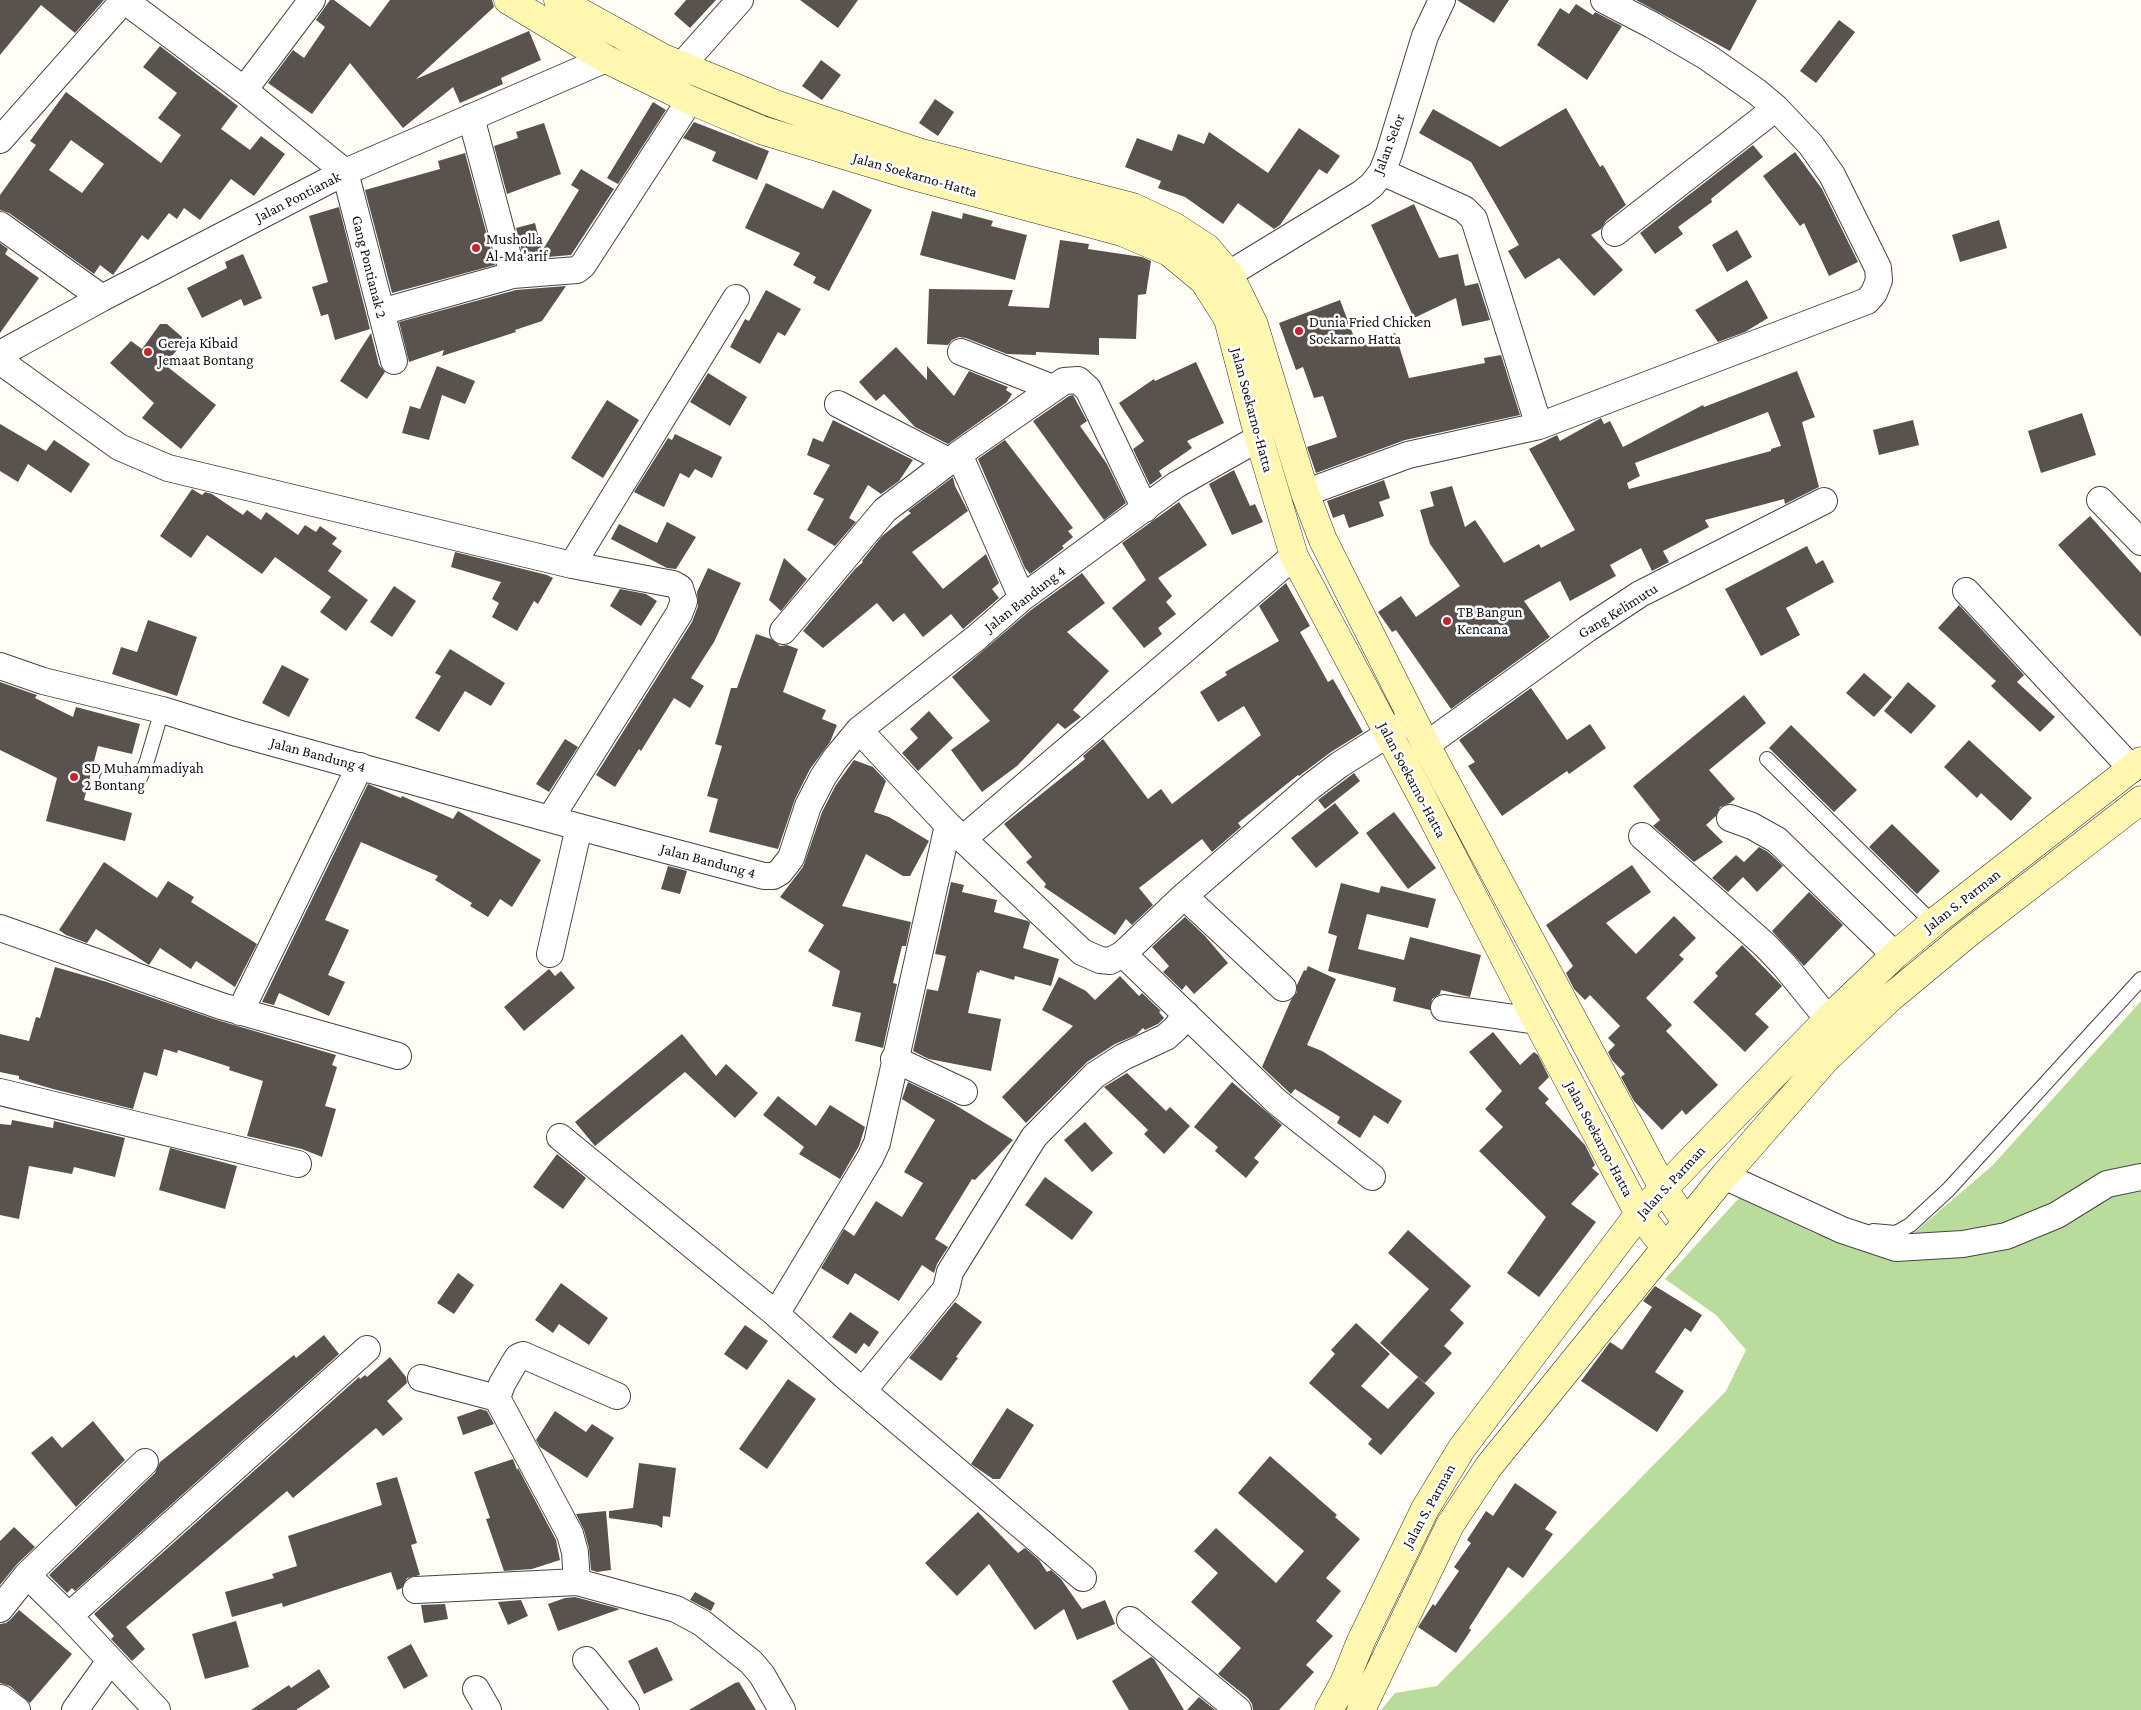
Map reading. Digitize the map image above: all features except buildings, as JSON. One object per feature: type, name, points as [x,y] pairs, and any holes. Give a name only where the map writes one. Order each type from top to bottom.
[{"type":"main road","name":"Jalan Soekarno-Hatta","points":[[508,0],[606,59],[665,68],[918,152],[1133,207],[1175,227],[1207,248],[1229,274],[1254,325],[1305,493],[1323,540],[1426,745],[1663,1188],[1686,1222]]},
{"type":"main road","name":"Jalan Soekarno-Hatta","points":[[558,0],[665,68],[690,100],[761,130],[917,177],[1122,232],[1169,252],[1204,281],[1228,319],[1259,438],[1294,556],[1639,1214],[1666,1248]]},
{"type":"main road","name":"Jalan S. Parman","points":[[1328,1710],[1344,1683],[1361,1641],[1425,1509],[1462,1448],[1639,1214],[1828,1019],[1895,955],[1933,922],[2136,765]]},
{"type":"main road","name":"Jalan S. Parman","points":[[1361,1710],[1450,1525],[1489,1466],[1724,1176],[1825,1060],[1890,998],[1966,935],[2141,800]]},
{"type":"main road","points":[[1462,1448],[1489,1466]]},
{"type":"main road","points":[[1425,1509],[1450,1525]]},
{"type":"street","points":[[0,140],[124,0],[244,90],[345,172]]},
{"type":"street","points":[[244,90],[312,0]]},
{"type":"street","points":[[665,68],[740,0]]},
{"type":"street","name":"Jalan Selor","points":[[1229,274],[1362,193],[1372,185],[1382,172],[1425,36],[1442,0]]},
{"type":"street","points":[[1305,493],[1408,455],[1539,426],[1867,301],[1874,292],[1879,280],[1878,268],[1832,176],[1811,145],[1776,108],[1757,92],[1707,57],[1604,0]]},
{"type":"street","name":"Jalan Pontianak","points":[[0,354],[102,298],[345,172],[606,59]]},
{"type":"street","points":[[381,312],[513,274],[570,272],[577,270],[583,265],[690,100]]},
{"type":"street","points":[[1615,233],[1776,108]]},
{"type":"street","points":[[472,117],[513,274]]},
{"type":"street","name":"Gang Pontianak 2","points":[[345,172],[394,361]]},
{"type":"street","points":[[1382,172],[1464,209],[1474,219],[1539,426]]},
{"type":"street","points":[[0,225],[102,298]]},
{"type":"street","points":[[572,565],[736,298]]},
{"type":"street","points":[[961,352],[1052,388]]},
{"type":"street","points":[[0,361],[119,447],[168,468],[572,565],[673,584],[680,588],[684,601],[679,614],[550,819]]},
{"type":"street","points":[[783,631],[885,510],[1064,381],[1072,380],[1084,384],[1088,389],[1145,509]]},
{"type":"street","points":[[838,404],[955,458],[1022,598]]},
{"type":"street","name":"Jalan Bandung 4","points":[[0,666],[43,681],[162,710],[580,828],[764,876],[773,876],[780,872],[791,858],[808,806],[823,777],[859,730],[976,638],[1022,598],[1176,485],[1259,438]]},
{"type":"street","points":[[2100,500],[2141,542]]},
{"type":"street","name":"Gang Kelimutu","points":[[1426,745],[1626,602],[1824,501]]},
{"type":"street","points":[[776,1314],[870,1158],[882,1126],[894,1059],[956,831],[1294,556]]},
{"type":"street","points":[[1966,591],[2136,765]]},
{"type":"street","points":[[859,730],[956,831],[1082,952],[1100,960],[1110,961],[1123,954],[1184,896],[1310,787],[1413,718]]},
{"type":"street","points":[[240,1012],[360,766]]},
{"type":"street","points":[[1730,818],[1752,826],[1777,840],[1895,955]]},
{"type":"street","points":[[550,954],[580,828]]},
{"type":"street","points":[[1642,836],[1766,946],[1828,1019]]},
{"type":"street","points":[[1184,896],[1283,988]]},
{"type":"street","points":[[0,928],[240,1012],[398,1056]]},
{"type":"street","points":[[1123,954],[1277,1102],[1372,1177]]},
{"type":"street","points":[[1444,1008],[1537,1021]]},
{"type":"street","points":[[855,1385],[948,1280],[1034,1137],[1095,1075],[1123,1057],[1166,1037],[1176,1028],[1186,1014]]},
{"type":"street","points":[[894,1059],[964,1092]]},
{"type":"street","points":[[0,1092],[298,1164]]},
{"type":"street","points":[[560,1137],[776,1314],[855,1385],[1083,1578]]},
{"type":"street","points":[[1724,1176],[1842,1230],[1896,1248],[1964,1244],[2006,1236],[2057,1215],[2107,1184],[2141,1177]]},
{"type":"street","points":[[69,1616],[367,1349]]},
{"type":"street","points":[[504,1382],[518,1357],[523,1355],[617,1396]]},
{"type":"street","points":[[421,1378],[504,1382]]},
{"type":"street","points":[[504,1382],[570,1534],[575,1552],[577,1582]]},
{"type":"street","points":[[0,1609],[33,1581],[144,1462]]},
{"type":"street","points":[[33,1581],[69,1616],[157,1710]]},
{"type":"street","points":[[416,1590],[577,1582],[676,1609],[690,1615],[751,1662],[766,1682],[782,1710]]},
{"type":"street","points":[[1130,1620],[1238,1710]]},
{"type":"street","points":[[586,1660],[626,1710]]},
{"type":"street","points":[[75,1710],[110,1661]]},
{"type":"lane","points":[[107,778],[125,783],[136,781],[140,778],[162,710]]},
{"type":"lane","points":[[1767,759],[1933,922]]},
{"type":"lane","points":[[1752,1182],[1855,1229],[1896,1233],[1910,1225],[1948,1190],[2141,979]]},
{"type":"green space","points":[[2141,1001],[2141,1710],[1381,1710],[1395,1693],[1437,1686],[1726,1391],[1746,1350],[1716,1315],[1665,1279],[1739,1198],[1816,1234],[1896,1248],[1992,1166]]},
{"type":"place","name":"Musholla Al-Ma'arif","points":[[476,248]]},
{"type":"place","name":"Dunia Fried Chicken Soekarno Hatta","points":[[1299,331]]},
{"type":"place","name":"Gereja Kibaid Jemaat Bontang","points":[[148,352]]},
{"type":"place","name":"TB Bangun Kencana","points":[[1447,621]]},
{"type":"place","name":"SD Muhammadiyah 2 Bontang","points":[[74,777]]}]
